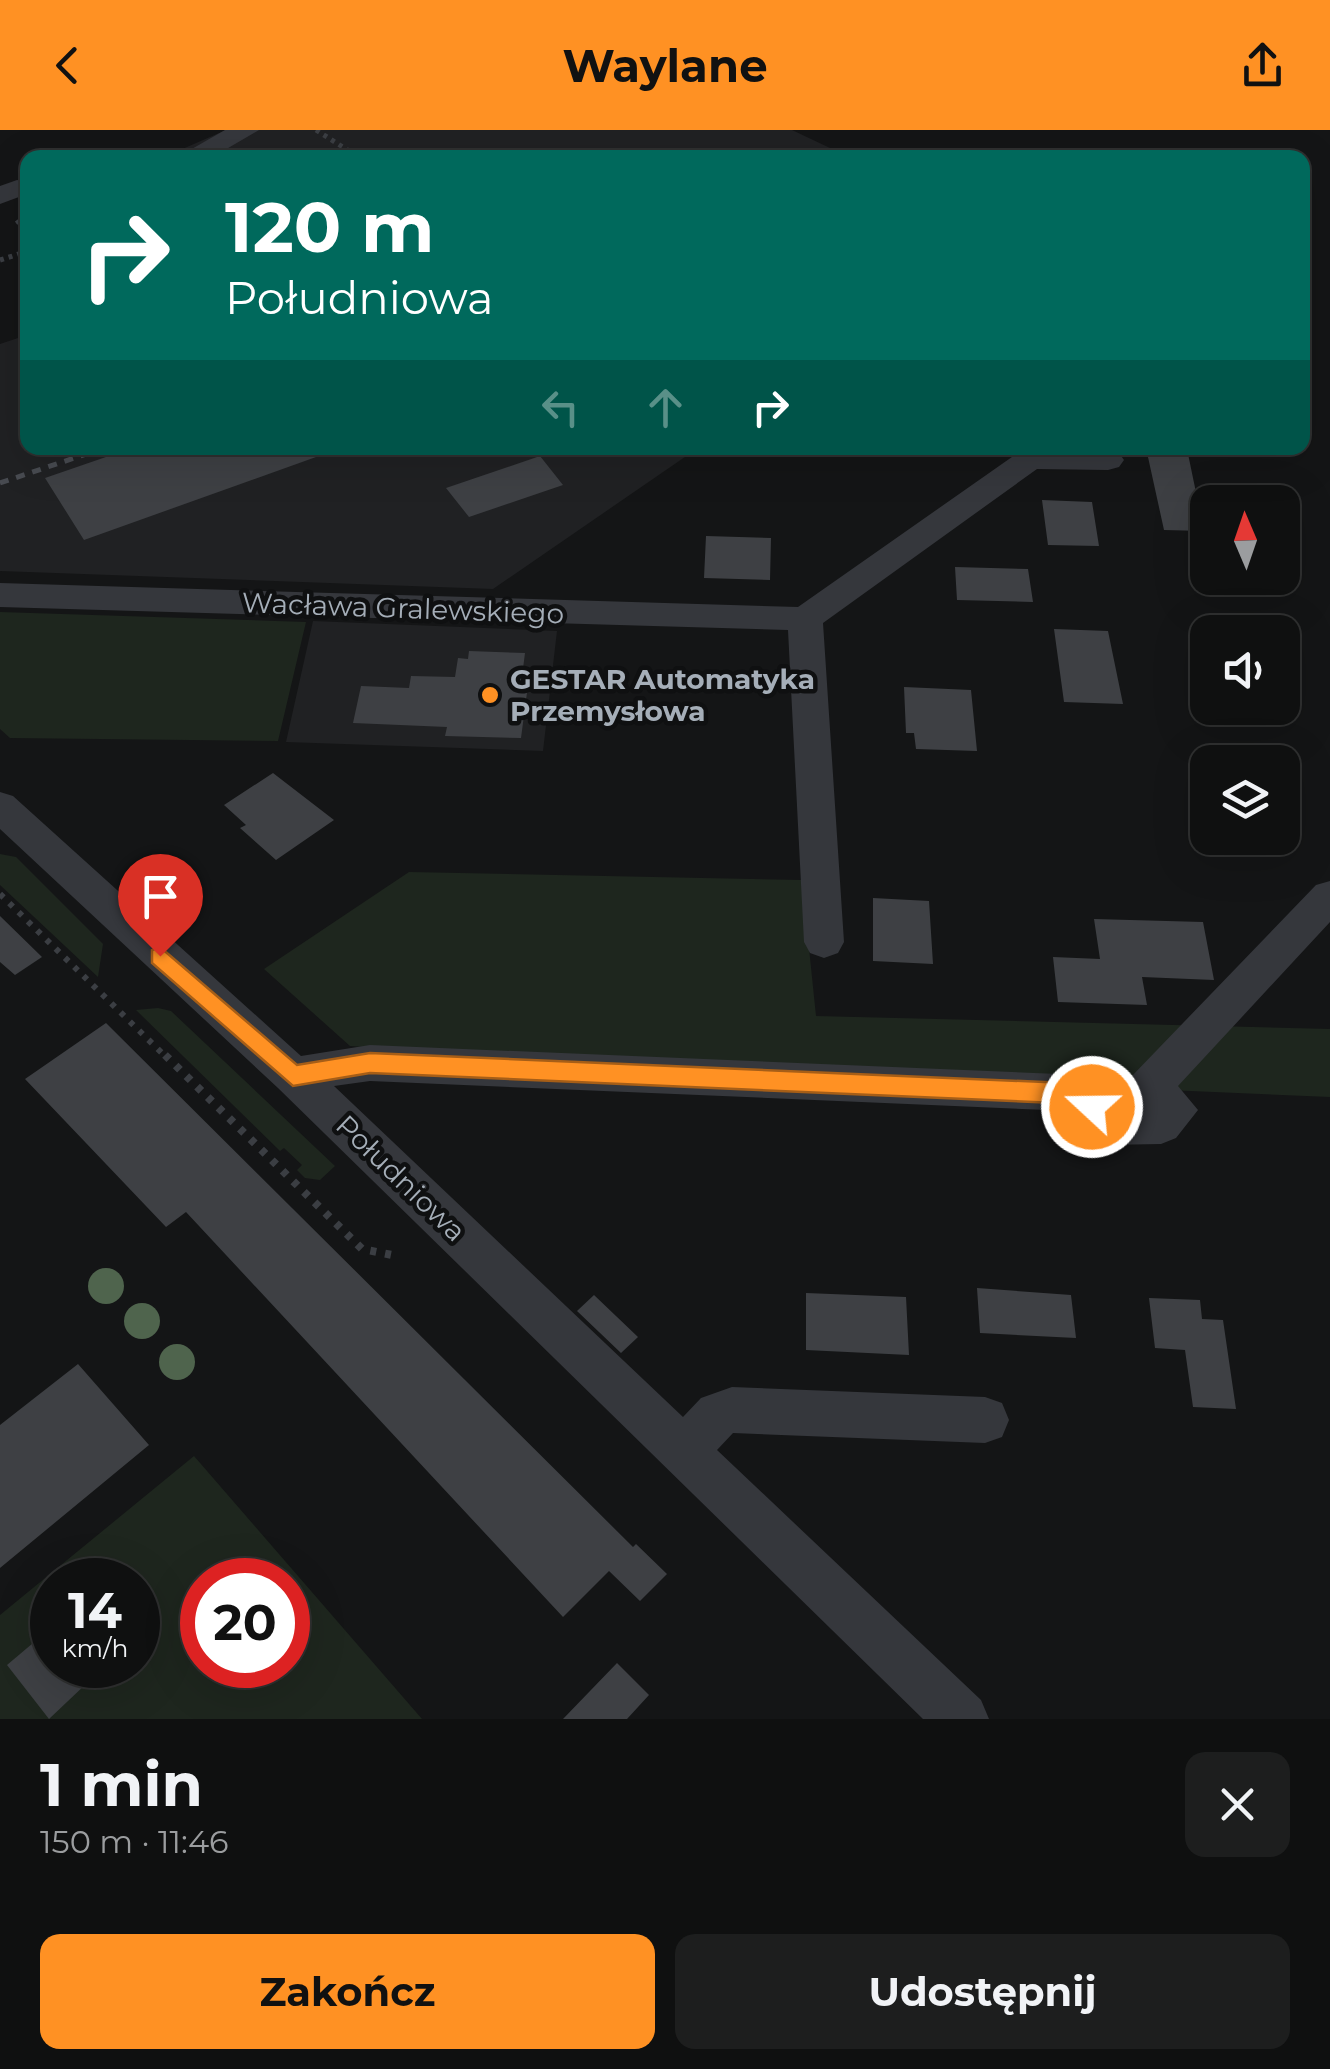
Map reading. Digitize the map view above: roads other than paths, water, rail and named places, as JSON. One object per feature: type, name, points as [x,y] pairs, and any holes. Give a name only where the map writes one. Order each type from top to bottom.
[{"type":"street","points":[[205,150],[246,130]]},
{"type":"street","points":[[824,942],[805,619],[1030,459],[1108,460]]},
{"type":"street","name":"Wacława Gralewskiego","points":[[0,595],[805,619]]},
{"type":"street","name":"Południowa","points":[[5,819],[293,1076],[798,1556],[962,1719]]},
{"type":"street","points":[[293,1076],[370,1063],[1140,1096],[1330,896]]},
{"type":"street","points":[[685,1450],[718,1414],[732,1410],[985,1420]]},
{"type":"railway","points":[[0,483],[83,455]]},
{"type":"place","name":"GESTAR Automatyka Przemysłowa","points":[[490,695]]}]
